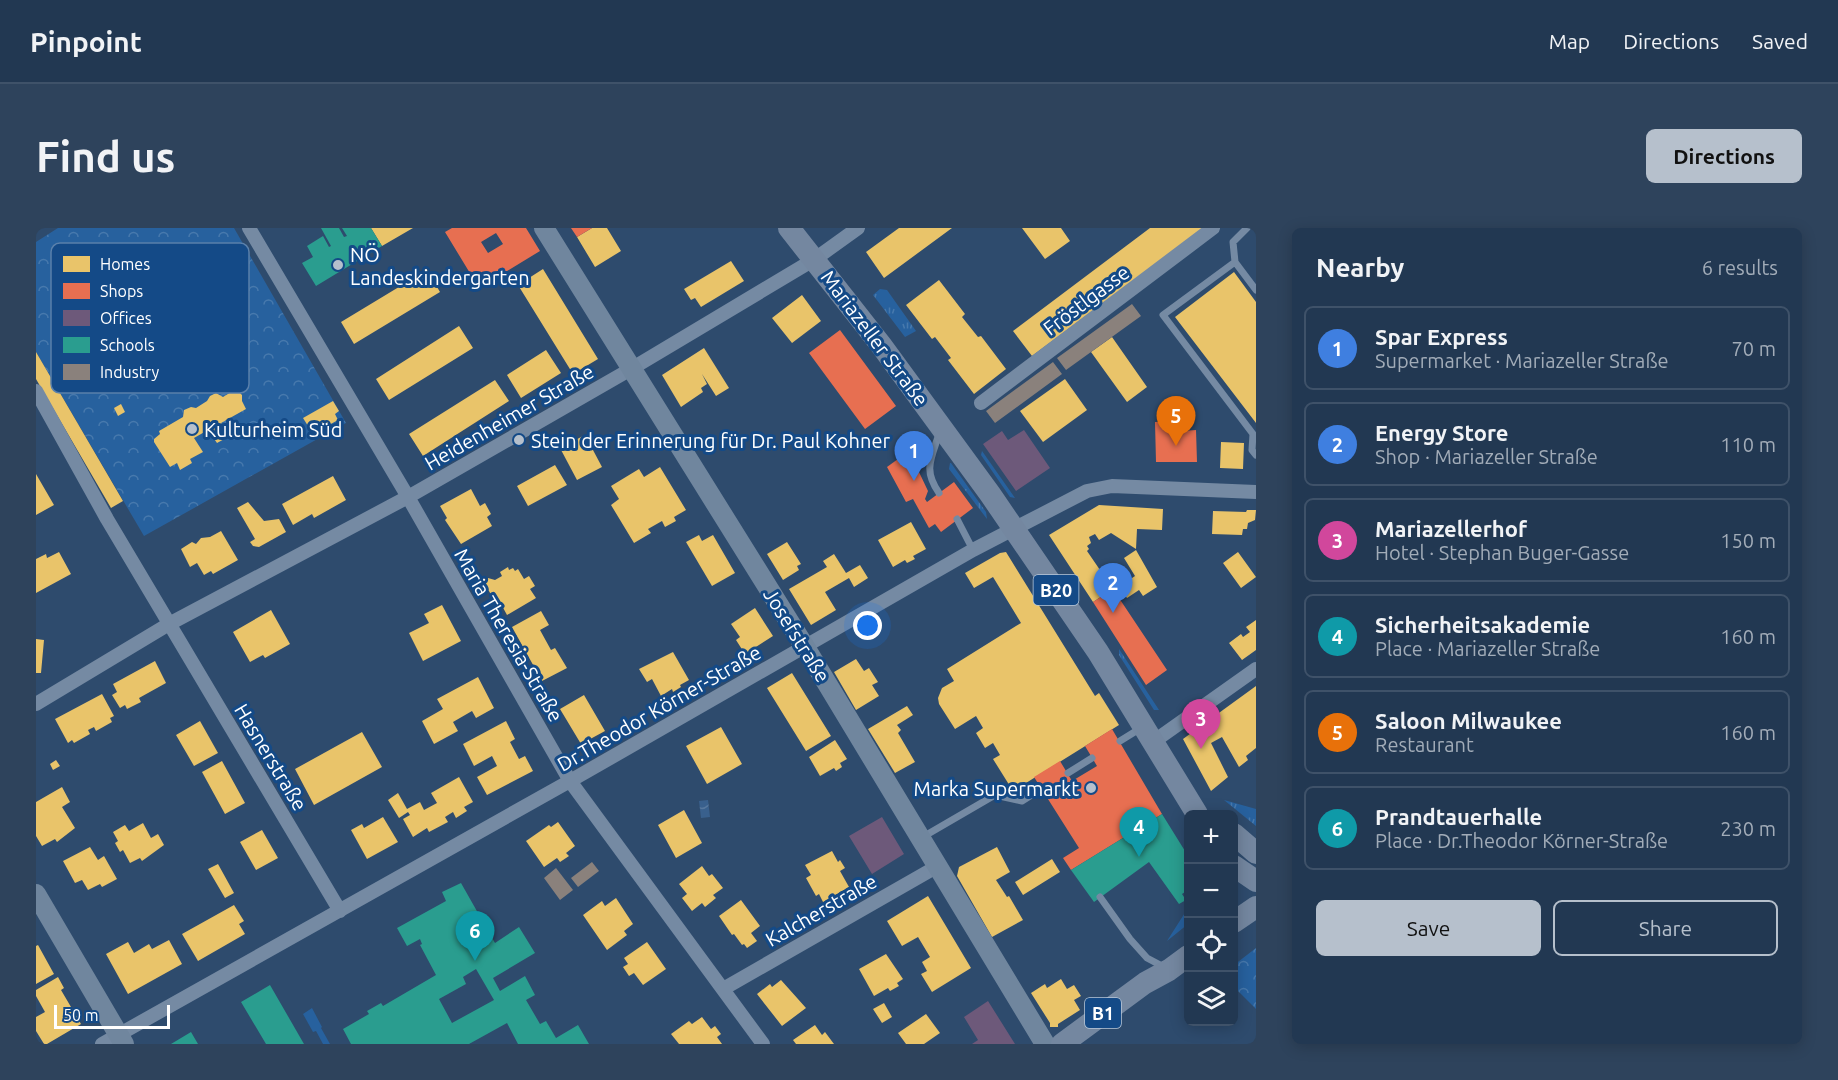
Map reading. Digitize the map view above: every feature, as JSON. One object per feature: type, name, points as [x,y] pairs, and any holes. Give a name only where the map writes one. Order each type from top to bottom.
[{"type":"main road","name":"Mariazeller Straße","points":[[789,228],[942,426],[1014,528],[1154,734],[1197,810]]},
{"type":"main road","points":[[1238,838],[1256,853]]},
{"type":"main road","points":[[1238,869],[1256,880]]},
{"type":"main road","points":[[1238,919],[1256,907]]},
{"type":"main road","name":"B1","points":[[1062,1044],[1145,983],[1184,959]]},
{"type":"street","name":"Maria Theresia-Straße","points":[[249,228],[408,497],[570,781],[763,1044]]},
{"type":"street","name":"Josefstraße","points":[[544,228],[805,647],[1045,1044]]},
{"type":"street","name":"Heidenheimer Straße","points":[[36,704],[169,624],[408,497],[631,369],[815,259],[858,228]]},
{"type":"street","name":"Fröstlgasse","points":[[981,403],[1213,228]]},
{"type":"street","points":[[36,391],[169,624]]},
{"type":"street","name":"Dr.Theodor Körner-Straße","points":[[115,1041],[973,550],[1087,491],[1112,486],[1256,492]]},
{"type":"street","name":"Hasnerstraße","points":[[169,624],[340,911]]},
{"type":"street","points":[[1154,734],[1256,669]]},
{"type":"street","name":"Kalcherstraße","points":[[723,989],[938,866]]},
{"type":"street","points":[[36,894],[115,1041]]},
{"type":"lane","points":[[1247,228],[1233,242],[1235,262],[1256,290]]},
{"type":"lane","points":[[1235,262],[1163,315],[1253,434],[1252,450],[1256,456]]},
{"type":"lane","points":[[939,493],[933,484],[929,464],[942,426]]},
{"type":"lane","points":[[957,519],[973,550]]},
{"type":"lane","points":[[1120,741],[1154,734]]},
{"type":"lane","points":[[1068,773],[1092,758]]},
{"type":"lane","points":[[921,838],[995,795],[1022,801],[1041,789]]},
{"type":"lane","points":[[1100,897],[1130,939],[1147,958],[1169,970]]},
{"type":"green space","points":[[58,228],[234,228],[243,243],[51,243],[51,378],[36,352],[36,242]]},
{"type":"green space","points":[[249,254],[346,423],[144,536],[60,393],[249,393]]},
{"type":"green space","points":[[880,289],[887,290],[916,331],[905,337],[873,295]]},
{"type":"green space","points":[[982,451],[1015,498],[1010,497],[981,455]]},
{"type":"green space","points":[[950,463],[986,512],[987,519],[949,469]]},
{"type":"green space","points":[[1119,649],[1159,710],[1154,710],[1119,655]]},
{"type":"green space","points":[[1224,800],[1256,809],[1256,826],[1238,810]]},
{"type":"green space","points":[[1184,914],[1184,927],[1167,941]]},
{"type":"green space","points":[[1256,948],[1256,1009],[1238,991],[1238,962]]},
{"type":"green space","points":[[312,1008],[330,1044],[323,1044],[303,1014]]},
{"type":"water","points":[[708,800],[710,817],[701,818],[699,801]]},
{"type":"building: Homes","points":[[371,228],[413,228],[382,246]]},
{"type":"building: Homes","points":[[592,228],[607,228],[621,251],[595,267],[577,237]]},
{"type":"building: Homes","points":[[899,228],[952,228],[884,278],[866,252]]},
{"type":"building: Homes","points":[[1022,228],[1061,228],[1070,241],[1045,259]]},
{"type":"building: Homes","points":[[1150,228],[1204,228],[1032,356],[1013,331]]},
{"type":"building: Homes","points":[[731,261],[744,281],[701,307],[695,298],[691,300],[684,289]]},
{"type":"building: Homes","points":[[543,269],[598,359],[573,374],[518,285]]},
{"type":"building: Homes","points":[[427,270],[440,292],[354,344],[341,322]]},
{"type":"building: Homes","points":[[1234,272],[1256,302],[1256,423],[1175,317]]},
{"type":"building: Homes","points":[[939,280],[965,314],[962,317],[978,337],[981,336],[1006,369],[974,394],[948,360],[951,358],[935,337],[932,339],[906,305]]},
{"type":"building: Homes","points":[[802,295],[821,321],[792,343],[772,318]]},
{"type":"building: Homes","points":[[459,326],[473,348],[389,400],[376,379]]},
{"type":"building: Homes","points":[[1112,337],[1147,387],[1127,402],[1091,352]]},
{"type":"building: Homes","points":[[704,348],[729,388],[716,396],[702,374],[707,384],[701,388],[703,392],[681,407],[662,375]]},
{"type":"building: Homes","points":[[546,350],[561,373],[521,398],[507,375]]},
{"type":"building: Homes","points":[[36,352],[51,378],[51,393],[60,393],[123,501],[111,508],[36,379]]},
{"type":"building: Homes","points":[[1065,379],[1087,410],[1043,442],[1020,411]]},
{"type":"building: Homes","points":[[495,380],[509,401],[423,456],[409,434]]},
{"type":"building: Homes","name":"Kulturheim Süd","points":[[216,393],[223,397],[230,393],[240,393],[246,409],[221,423],[228,437],[217,443],[208,430],[194,438],[203,452],[190,459],[192,463],[180,470],[177,463],[170,467],[154,442],[160,434],[159,431],[183,417],[184,410],[191,407],[196,408],[207,401],[210,396]]},
{"type":"building: Homes","points":[[333,401],[339,411],[335,414],[338,420],[313,434],[303,418]]},
{"type":"building: Homes","points":[[121,404],[125,412],[118,416],[114,408]]},
{"type":"building: Homes","points":[[585,435],[602,467],[577,480],[560,448]]},
{"type":"building: Homes","points":[[1221,442],[1244,443],[1243,469],[1220,468]]},
{"type":"building: Homes","points":[[555,465],[567,485],[528,506],[517,486]]},
{"type":"building: Homes","points":[[660,467],[686,510],[674,517],[676,521],[665,527],[662,521],[648,529],[651,533],[634,543],[611,505],[619,499],[611,486],[639,469],[644,477]]},
{"type":"building: Homes","points":[[36,474],[54,505],[36,515]]},
{"type":"building: Homes","points":[[333,476],[346,500],[314,518],[312,514],[293,525],[282,504]]},
{"type":"building: Homes","points":[[471,489],[480,506],[485,503],[491,514],[487,517],[492,526],[461,544],[445,520],[447,518],[440,506]]},
{"type":"building: Homes","points":[[248,502],[264,521],[279,519],[286,532],[259,547],[253,546],[250,542],[255,539],[237,508]]},
{"type":"building: Homes","points":[[1099,505],[1163,509],[1162,530],[1137,529],[1136,549],[1111,533],[1099,540],[1095,534],[1089,537],[1091,543],[1087,546],[1089,549],[1087,551],[1116,587],[1093,602],[1049,535]]},
{"type":"building: Homes","points":[[1256,510],[1255,520],[1248,523],[1242,535],[1212,534],[1213,511],[1246,512]]},
{"type":"building: Homes","points":[[911,522],[926,549],[913,556],[915,559],[907,563],[905,560],[893,567],[878,540]]},
{"type":"building: Homes","points":[[221,531],[238,560],[213,574],[211,571],[204,575],[197,563],[190,567],[181,549],[192,542],[196,544],[201,538],[210,537]]},
{"type":"building: Homes","points":[[699,535],[702,541],[713,535],[735,573],[712,586],[686,542]]},
{"type":"building: Homes","points":[[787,542],[801,564],[797,566],[799,570],[783,580],[767,554]]},
{"type":"building: Homes","points":[[1136,550],[1157,587],[1143,596],[1139,590],[1127,598],[1119,587],[1135,576],[1124,558]]},
{"type":"building: Homes","points":[[59,552],[71,574],[36,593],[36,559],[46,554],[47,558]]},
{"type":"building: Homes","points":[[1006,552],[1095,696],[1099,693],[1119,725],[1013,791],[993,759],[1000,755],[993,743],[985,748],[976,733],[983,728],[976,716],[955,729],[939,704],[938,698],[942,688],[954,681],[947,669],[1021,623],[993,577],[974,588],[965,573],[1000,553]]},
{"type":"building: Homes","points":[[1238,552],[1256,577],[1241,588],[1223,563]]},
{"type":"building: Homes","points":[[834,554],[846,573],[860,565],[868,578],[854,587],[849,578],[825,592],[836,610],[811,625],[789,589],[827,567],[823,561]]},
{"type":"building: Homes","points":[[508,567],[509,570],[518,569],[524,579],[529,576],[535,586],[530,589],[536,598],[507,615],[501,604],[497,606],[489,591],[484,589],[488,578],[495,580],[502,576],[500,572]]},
{"type":"building: Homes","points":[[442,605],[461,641],[423,661],[409,633],[429,623],[424,614]]},
{"type":"building: Homes","points":[[755,608],[773,636],[745,654],[736,640],[740,637],[731,624]]},
{"type":"building: Homes","points":[[271,610],[290,644],[265,658],[263,655],[250,662],[233,632]]},
{"type":"building: Homes","points":[[541,611],[549,625],[540,630],[551,650],[555,648],[567,668],[542,681],[512,627]]},
{"type":"building: Homes","points":[[1256,620],[1256,650],[1242,660],[1229,643],[1241,634],[1243,637],[1250,632],[1246,627]]},
{"type":"building: Homes","points":[[36,639],[44,640],[41,673],[36,673]]},
{"type":"building: Homes","points":[[673,652],[689,680],[673,692],[672,689],[661,696],[652,679],[647,682],[639,669]]},
{"type":"building: Homes","points":[[856,659],[864,671],[869,668],[878,682],[872,685],[879,696],[856,710],[834,672]]},
{"type":"building: Homes","points":[[155,661],[166,683],[139,698],[141,702],[127,709],[125,705],[120,708],[112,695],[117,692],[113,684]]},
{"type":"building: Homes","points":[[792,673],[831,736],[806,751],[767,688]]},
{"type":"building: Homes","points":[[478,677],[494,708],[476,718],[472,711],[453,722],[458,731],[434,744],[422,721],[443,709],[437,699]]},
{"type":"building: Homes","points":[[1256,686],[1256,748],[1246,756],[1248,760],[1239,767],[1222,737],[1211,743],[1228,777],[1211,791],[1183,739]]},
{"type":"building: Homes","points":[[102,694],[114,716],[110,718],[112,722],[96,731],[94,727],[88,730],[90,734],[74,743],[72,740],[68,743],[55,719]]},
{"type":"building: Homes","points":[[584,695],[605,731],[581,744],[560,709]]},
{"type":"building: Homes","points":[[907,706],[913,715],[897,725],[901,730],[898,733],[915,762],[895,773],[868,729]]},
{"type":"building: Homes","points":[[200,721],[218,753],[194,766],[176,735]]},
{"type":"building: Homes","points":[[506,721],[515,739],[510,742],[519,759],[525,756],[533,771],[487,795],[477,777],[497,766],[492,756],[474,766],[463,744]]},
{"type":"building: Homes","points":[[721,727],[742,764],[707,784],[686,746]]},
{"type":"building: Homes","points":[[362,732],[382,767],[314,805],[295,769]]},
{"type":"building: Homes","points":[[835,740],[847,759],[840,763],[842,767],[836,771],[834,768],[820,776],[809,757]]},
{"type":"building: Homes","points":[[56,760],[60,766],[53,770],[50,764]]},
{"type":"building: Homes","points":[[222,761],[245,803],[225,814],[202,772]]},
{"type":"building: Homes","points":[[459,777],[473,802],[464,807],[467,811],[456,818],[453,812],[445,817],[448,822],[429,832],[427,828],[413,837],[403,819],[410,815],[408,812],[399,818],[388,800],[398,793],[407,809],[420,802],[424,810],[437,803],[431,793]]},
{"type":"building: Homes","points":[[62,787],[70,802],[62,807],[75,828],[57,842],[55,839],[42,846],[36,836],[36,802]]},
{"type":"building: Homes","points":[[684,810],[702,843],[676,858],[658,825]]},
{"type":"building: Homes","points":[[383,817],[398,842],[367,859],[351,830],[362,824],[364,828]]},
{"type":"building: Homes","points":[[558,822],[575,846],[566,853],[569,856],[560,862],[557,858],[544,867],[526,841],[549,825],[551,827]]},
{"type":"building: Homes","points":[[143,823],[151,838],[158,834],[164,845],[142,861],[140,858],[130,863],[123,850],[120,852],[115,843],[118,841],[113,832],[125,825],[129,831]]},
{"type":"building: Homes","points":[[262,830],[278,858],[256,870],[240,842]]},
{"type":"building: Homes","points":[[90,847],[98,860],[104,856],[117,879],[102,887],[100,884],[88,890],[82,880],[75,883],[63,861]]},
{"type":"building: Homes","points":[[997,847],[1010,872],[996,880],[1007,897],[1009,896],[1023,920],[992,937],[957,876],[959,867]]},
{"type":"building: Homes","points":[[832,851],[838,862],[840,860],[845,868],[840,871],[849,887],[823,902],[819,894],[816,896],[806,878],[811,875],[805,865]]},
{"type":"building: Homes","points":[[1052,859],[1060,872],[1023,895],[1015,882]]},
{"type":"building: Homes","points":[[218,864],[234,893],[225,898],[208,869]]},
{"type":"building: Homes","points":[[702,866],[709,876],[712,874],[723,888],[713,895],[716,898],[705,907],[702,903],[692,911],[682,898],[687,894],[679,884]]},
{"type":"building: Homes","points":[[928,896],[971,968],[932,992],[921,974],[927,971],[922,962],[930,957],[918,937],[902,946],[887,921]]},
{"type":"building: Homes","points":[[616,898],[633,924],[624,931],[627,935],[607,950],[583,915],[602,901],[605,906]]},
{"type":"building: Homes","points":[[741,900],[760,926],[751,933],[757,941],[747,948],[734,934],[732,935],[719,916]]},
{"type":"building: Homes","points":[[234,905],[244,921],[239,924],[245,934],[198,961],[182,934]]},
{"type":"building: Homes","points":[[169,940],[182,964],[128,994],[106,954],[128,942],[134,953],[149,944],[152,949]]},
{"type":"building: Homes","points":[[647,942],[666,969],[643,985],[634,973],[629,976],[623,967],[628,964],[624,958]]},
{"type":"building: Homes","points":[[38,945],[54,974],[36,984],[36,946]]},
{"type":"building: Homes","points":[[886,954],[903,979],[897,983],[899,986],[890,991],[888,988],[874,996],[859,969]]},
{"type":"building: Homes","points":[[58,977],[64,988],[61,990],[81,1024],[44,1044],[36,1031],[36,1017],[45,1012],[36,996],[36,990]]},
{"type":"building: Homes","points":[[1061,979],[1067,989],[1074,985],[1081,996],[1074,1000],[1080,1010],[1058,1024],[1058,1027],[1050,1027],[1050,1023],[1031,993],[1045,984],[1047,988]]},
{"type":"building: Homes","points":[[781,980],[806,1008],[782,1026],[757,994],[770,984],[772,987]]},
{"type":"building: Homes","points":[[884,1003],[892,1017],[882,1023],[873,1009]]},
{"type":"building: Homes","points":[[926,1014],[940,1033],[924,1044],[906,1044],[898,1033]]},
{"type":"building: Homes","points":[[702,1017],[711,1029],[715,1026],[721,1034],[717,1037],[722,1044],[679,1044],[671,1034],[689,1021],[692,1024]]},
{"type":"building: Homes","points":[[815,1025],[822,1035],[825,1032],[834,1044],[796,1044],[793,1040]]},
{"type":"building: Shops","points":[[452,228],[526,228],[540,251],[479,288],[445,232]],"holes":[[[496,233],[503,244],[488,253],[481,242]]]},
{"type":"building: Shops","points":[[571,228],[592,228],[577,237]]},
{"type":"building: Shops","points":[[840,330],[896,406],[865,429],[809,353]]},
{"type":"building: Shops","points":[[1182,421],[1182,431],[1196,430],[1197,462],[1156,462],[1155,422]]},
{"type":"building: Shops","points":[[909,451],[928,491],[925,499],[927,502],[954,482],[973,508],[941,532],[935,524],[929,528],[913,499],[906,502],[887,467]]},
{"type":"building: Shops","points":[[1113,589],[1167,670],[1146,685],[1093,602]]},
{"type":"building: Shops","points":[[1112,729],[1162,814],[1071,870],[1063,858],[1079,848],[1034,777],[1060,761],[1072,781],[1097,766],[1085,746]]},
{"type":"building: Offices","points":[[1024,430],[1050,468],[1016,491],[983,444],[1002,431],[1008,440]]},
{"type":"building: Offices","points":[[882,817],[904,854],[872,874],[849,836]]},
{"type":"building: Offices","points":[[988,1001],[1015,1044],[972,1044],[978,1040],[964,1017]]},
{"type":"building: Schools","points":[[321,228],[339,228],[344,237],[347,236],[342,228],[371,228],[382,246],[316,286],[302,263],[313,257],[307,246],[323,236],[329,247],[331,246]]},
{"type":"building: Schools","points":[[1162,814],[1184,849],[1184,893],[1182,894],[1184,901],[1179,904],[1149,862],[1094,902],[1071,870]]},
{"type":"building: Schools","points":[[461,883],[495,943],[519,927],[535,953],[493,978],[500,991],[525,976],[535,995],[526,1000],[540,1024],[546,1021],[556,1038],[578,1025],[589,1044],[518,1044],[507,1023],[469,1044],[351,1044],[343,1029],[369,1014],[367,1011],[381,1003],[383,1006],[436,975],[420,945],[422,944],[420,939],[407,946],[397,928],[446,901],[442,892]],"holes":[[[476,969],[494,1000],[452,1023],[439,999],[466,984],[463,977]]]},
{"type":"building: Schools","points":[[270,985],[304,1044],[266,1044],[241,1002]]},
{"type":"building: Schools","points":[[191,1032],[198,1044],[171,1044]]},
{"type":"building: Industry","points":[[1132,304],[1141,316],[1066,370],[1057,358]]},
{"type":"building: Industry","points":[[1053,362],[1062,374],[995,423],[986,411]]},
{"type":"building: Industry","points":[[592,862],[599,871],[578,887],[571,878]]},
{"type":"building: Industry","points":[[556,868],[573,890],[560,900],[544,878]]},
{"type":"place","name":"NÖ Landeskindergarten","points":[[338,265]]},
{"type":"place","name":"Kulturheim Süd","points":[[192,429]]},
{"type":"place","name":"Stein der Erinnerung für Dr. Paul Kohner","points":[[519,440]]},
{"type":"place","name":"Saloon Milwaukee","points":[[1176,446]]},
{"type":"place","name":"Spar Express","points":[[914,481]]},
{"type":"place","name":"Energy Store","points":[[1113,613]]},
{"type":"place","name":"Mariazellerhof","points":[[1201,749]]},
{"type":"place","name":"Marka Supermarkt","points":[[1091,788]]},
{"type":"place","name":"Sicherheitsakademie","points":[[1139,857]]},
{"type":"place","name":"Prandtauerhalle","points":[[475,961]]}]
